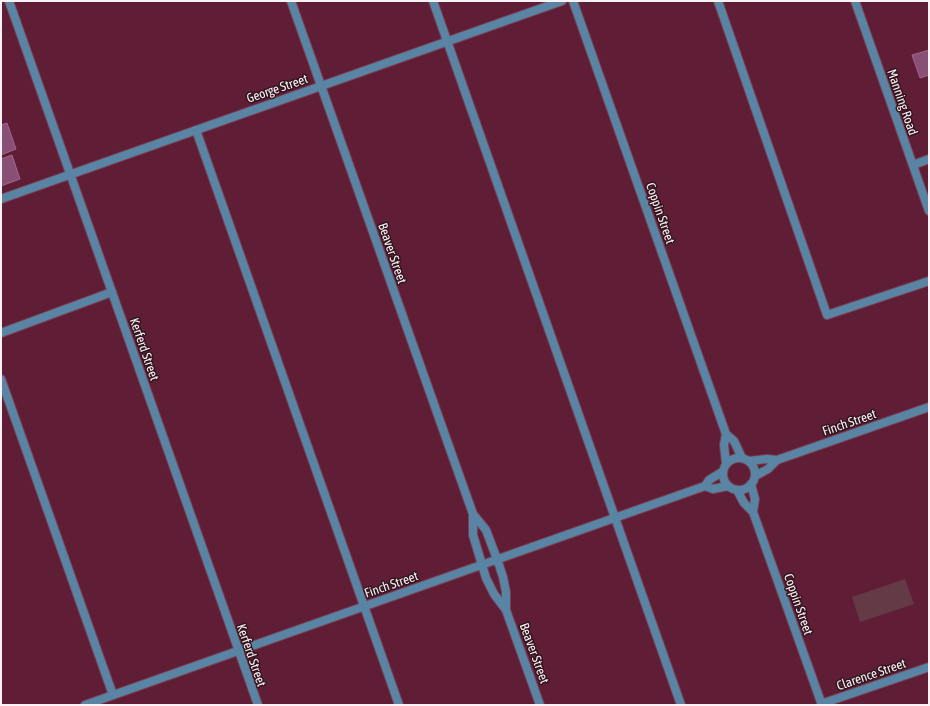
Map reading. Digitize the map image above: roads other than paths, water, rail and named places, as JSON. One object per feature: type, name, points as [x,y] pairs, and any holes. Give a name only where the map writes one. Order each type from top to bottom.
[{"type":"street","name":"Kerferd Street","points":[[9,1],[258,705]]},
{"type":"street","name":"Beaver Street","points":[[292,1],[472,514],[473,535],[486,578],[494,594],[506,610],[540,705]]},
{"type":"street","points":[[433,1],[681,705]]},
{"type":"street","name":"George Street","points":[[1,199],[562,1]]},
{"type":"street","name":"Coppin Street","points":[[573,1],[726,434],[734,441],[745,460]]},
{"type":"street","points":[[718,1],[827,315],[929,281]]},
{"type":"street","name":"Manning Road","points":[[855,1],[929,211]]},
{"type":"street","points":[[196,130],[399,705]]},
{"type":"street","points":[[913,165],[929,159]]},
{"type":"street","points":[[1,333],[112,292]]},
{"type":"street","points":[[1,379],[113,695]]},
{"type":"street","name":"Finch Street","points":[[755,476],[768,469],[777,460],[929,407]]},
{"type":"street","name":"Coppin Street","points":[[726,434],[724,445],[726,463]]},
{"type":"street","points":[[738,457],[745,460],[754,468],[755,476],[751,484],[745,489],[736,490],[728,486],[722,472],[726,463],[733,458],[738,457]]},
{"type":"street","name":"Finch Street","points":[[745,460],[767,458],[777,460]]},
{"type":"street","name":"Finch Street","points":[[705,486],[708,480],[722,472]]},
{"type":"street","name":"Coppin Street","points":[[751,484],[755,499],[753,512]]},
{"type":"street","name":"Finch Street","points":[[85,705],[705,486],[713,489],[728,486]]},
{"type":"street","name":"Coppin Street","points":[[736,490],[744,503],[753,512],[821,705]]},
{"type":"street","name":"Beaver Street","points":[[472,514],[486,530],[497,559],[506,592],[506,610]]},
{"type":"street","name":"Clarence Street","points":[[821,705],[929,667]]}]
